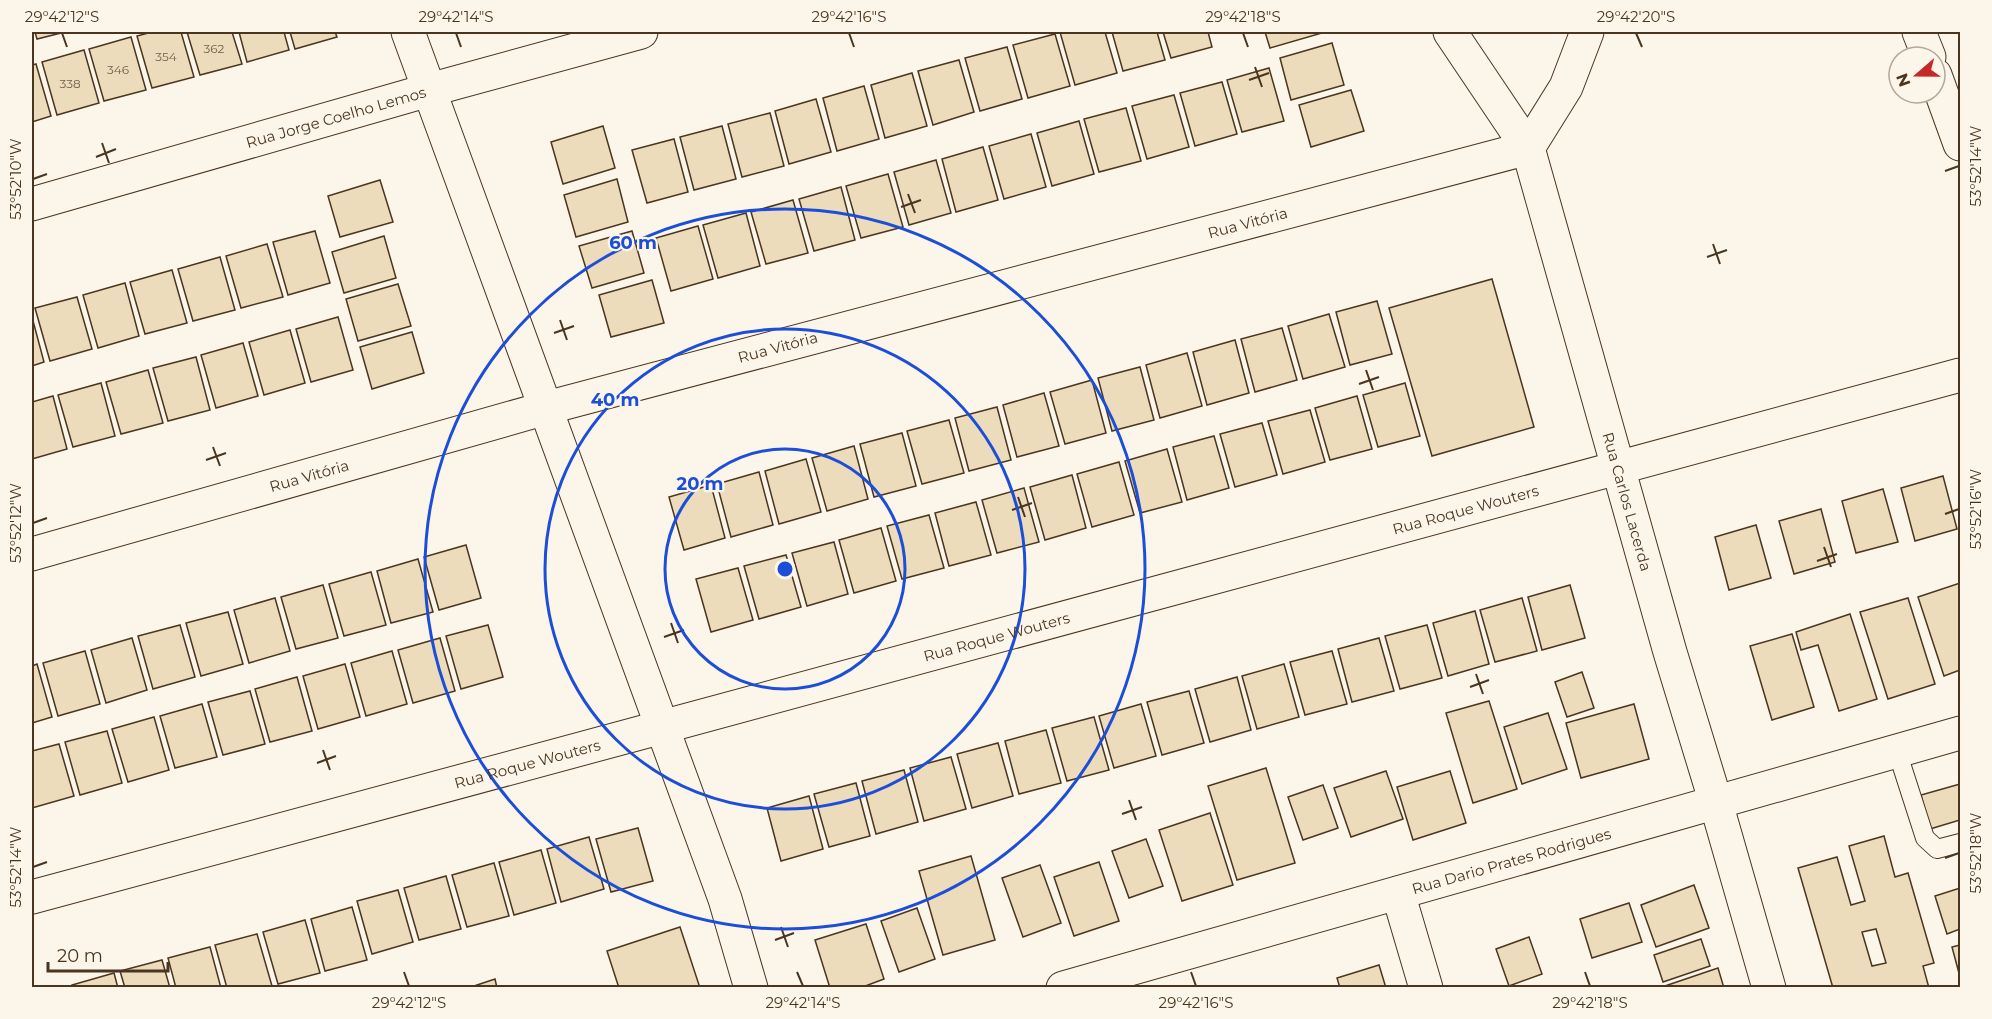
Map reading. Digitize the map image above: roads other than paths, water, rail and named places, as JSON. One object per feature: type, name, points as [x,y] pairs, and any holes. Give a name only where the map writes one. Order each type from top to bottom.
[{"type":"street","points":[[408,32],[726,899],[752,987]]},
{"type":"street","name":"Rua Jorge Coelho Lemos","points":[[32,204],[429,90],[641,32]]},
{"type":"street","name":"Rua Carlos Lacerda","points":[[1450,32],[1528,148],[1670,651],[1769,987]]},
{"type":"street","points":[[1528,148],[1566,87],[1587,32]]},
{"type":"street","points":[[1946,105],[1960,144]]},
{"type":"street","name":"Rua Vitória","points":[[32,554],[546,408],[1528,148]]},
{"type":"street","name":"Rua Roque Wouters","points":[[32,897],[1960,375]]},
{"type":"street","name":"Rua Dario Prates Rodrigues","points":[[1083,985],[1398,892],[1960,733]]},
{"type":"street","points":[[1398,892],[1426,987]]},
{"type":"lane","points":[[1897,751],[1925,838],[1937,849],[1960,843]]}]
